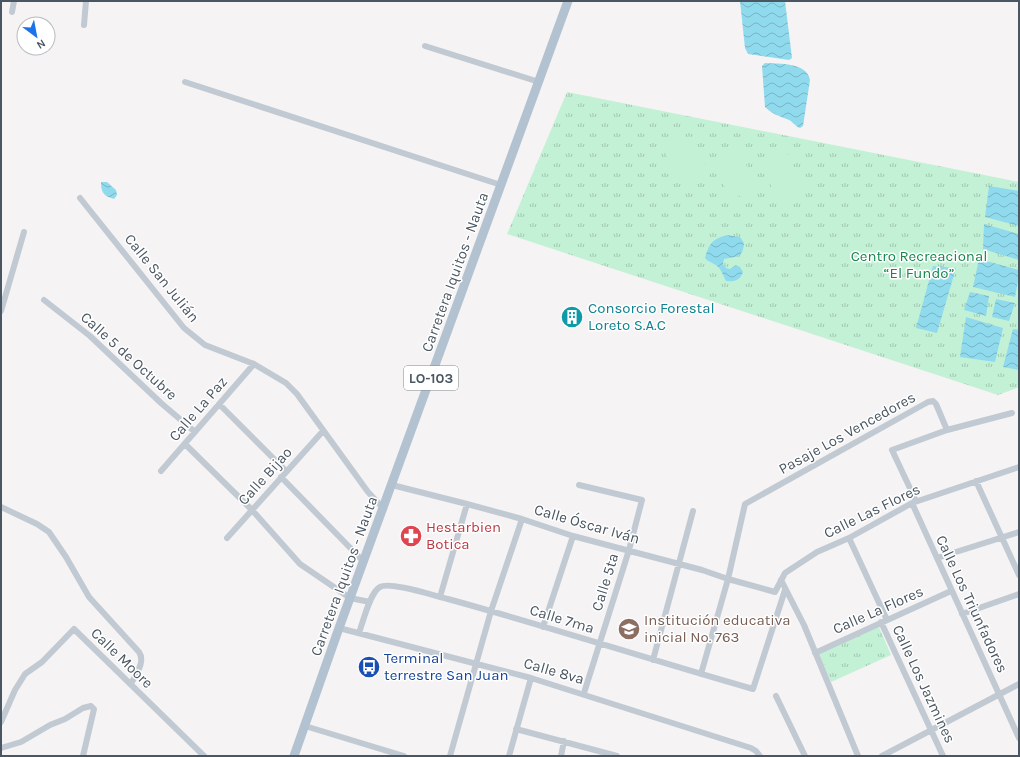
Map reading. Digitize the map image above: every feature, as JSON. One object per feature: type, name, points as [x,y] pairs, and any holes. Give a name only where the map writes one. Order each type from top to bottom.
[{"type":"main road","name":"Carretera Iquitos - Nauta","points":[[294,756],[339,628],[384,509],[568,1]]},
{"type":"street","points":[[12,12],[14,1]]},
{"type":"street","points":[[84,25],[86,1]]},
{"type":"street","points":[[425,46],[539,82]]},
{"type":"street","points":[[185,82],[501,185]]},
{"type":"street","name":"Calle San Julián","points":[[80,198],[184,328],[205,345],[254,364],[286,383],[297,394],[368,492],[384,509]]},
{"type":"street","points":[[1,311],[24,232]]},
{"type":"street","name":"Calle 5 de Octubre","points":[[44,300],[90,336],[161,403],[195,432]]},
{"type":"street","name":"Calle La Paz","points":[[161,471],[254,364]]},
{"type":"street","name":"Pasaje Los Vencedores","points":[[728,579],[745,504],[928,402],[933,401],[936,404],[947,430]]},
{"type":"street","points":[[219,404],[286,472]]},
{"type":"street","points":[[947,430],[1012,413]]},
{"type":"street","name":"Calle Los Triunfadores","points":[[947,430],[892,450],[937,558],[1019,738]]},
{"type":"street","name":"Calle Bijao","points":[[227,538],[323,431]]},
{"type":"street","points":[[185,444],[252,510],[300,564],[350,598],[370,602]]},
{"type":"street","name":"Calle Las Flores","points":[[775,592],[785,573],[817,552],[849,538],[914,502],[1019,467]]},
{"type":"street","points":[[281,478],[364,562]]},
{"type":"street","points":[[976,481],[1019,575]]},
{"type":"street","name":"Calle Óscar Iván","points":[[392,485],[522,519],[573,536],[702,570],[775,592]]},
{"type":"street","name":"Calle 5ta","points":[[579,486],[642,500],[600,644],[584,693]]},
{"type":"street","points":[[440,597],[467,504]]},
{"type":"street","points":[[1,507],[37,524],[49,532],[66,556],[89,597],[142,656],[142,662],[131,684]]},
{"type":"street","points":[[653,660],[693,511]]},
{"type":"street","points":[[450,756],[491,611],[522,519]]},
{"type":"street","points":[[937,558],[1019,532]]},
{"type":"street","points":[[543,627],[573,536]]},
{"type":"street","name":"Calle Los Jazmines","points":[[849,538],[887,620]]},
{"type":"street","points":[[701,674],[728,579]]},
{"type":"street","points":[[780,580],[804,625],[858,756]]},
{"type":"street","name":"Calle 7ma","points":[[359,633],[375,592],[380,587],[386,585],[402,587],[491,611],[753,689],[785,590]]},
{"type":"street","name":"Calle La Flores","points":[[815,653],[952,591]]},
{"type":"street","points":[[962,614],[1019,594]]},
{"type":"street","name":"Calle Los Jazmines","points":[[881,622],[944,756]]},
{"type":"street","name":"Calle 8va","points":[[339,628],[584,693],[751,748],[760,756]]},
{"type":"street","name":"Calle Moore","points":[[1,722],[15,690],[25,674],[42,662],[74,629],[204,756]]},
{"type":"street","points":[[509,756],[531,678]]},
{"type":"street","points":[[882,756],[1019,684]]},
{"type":"street","points":[[776,696],[805,756]]},
{"type":"street","points":[[1,748],[31,738],[50,725],[65,719],[83,708],[91,706],[94,709],[83,756]]},
{"type":"street","points":[[305,726],[404,756]]},
{"type":"street","points":[[516,729],[617,756]]},
{"type":"street","points":[[561,756],[564,741]]},
{"type":"green space","name":"Centro Recreacional “El Fundo”","points":[[567,92],[1019,182],[1019,387],[998,395],[507,234]]},
{"type":"green space","points":[[690,136],[710,176],[684,189],[663,149]]},
{"type":"green space","points":[[737,146],[757,187],[731,200],[711,159]]},
{"type":"green space","points":[[786,151],[807,192],[781,205],[760,165]]},
{"type":"green space","points":[[879,627],[891,655],[831,682],[819,654]]},
{"type":"water","points":[[740,1],[785,1],[792,58],[789,60],[748,54],[745,48]]},
{"type":"water","points":[[765,63],[792,65],[804,70],[808,74],[810,80],[803,126],[800,128],[790,121],[774,114],[765,107],[762,66]]},
{"type":"water","points":[[101,182],[107,182],[116,190],[117,195],[114,199],[104,194]]},
{"type":"water","points":[[989,186],[1019,191],[1019,226],[985,217]]},
{"type":"water","points":[[984,224],[1019,234],[1019,260],[983,249]]},
{"type":"water","points":[[727,235],[740,237],[744,243],[742,252],[738,256],[724,259],[723,264],[726,268],[730,269],[736,265],[740,267],[743,272],[738,279],[734,281],[726,281],[718,267],[705,258],[712,243],[718,238]]},
{"type":"water","points":[[979,259],[1019,270],[1015,297],[973,287]]},
{"type":"water","points":[[933,266],[956,268],[937,333],[916,328]]},
{"type":"water","points":[[970,292],[989,296],[986,316],[964,310]]},
{"type":"water","points":[[996,299],[1015,303],[1009,321],[992,317]]},
{"type":"water","points":[[966,317],[1003,328],[995,362],[960,357]]},
{"type":"water","points":[[1013,329],[1019,330],[1019,370],[1003,367]]},
{"type":"place","name":"Consorcio Forestal Loreto S.A.C","points":[[572,317]]},
{"type":"place","name":"Hestarbien Botica","points":[[411,536]]},
{"type":"place","name":"Institución educativa inicial No. 763","points":[[629,629]]},
{"type":"place","name":"Terminal terrestre San Juan","points":[[369,667]]}]
